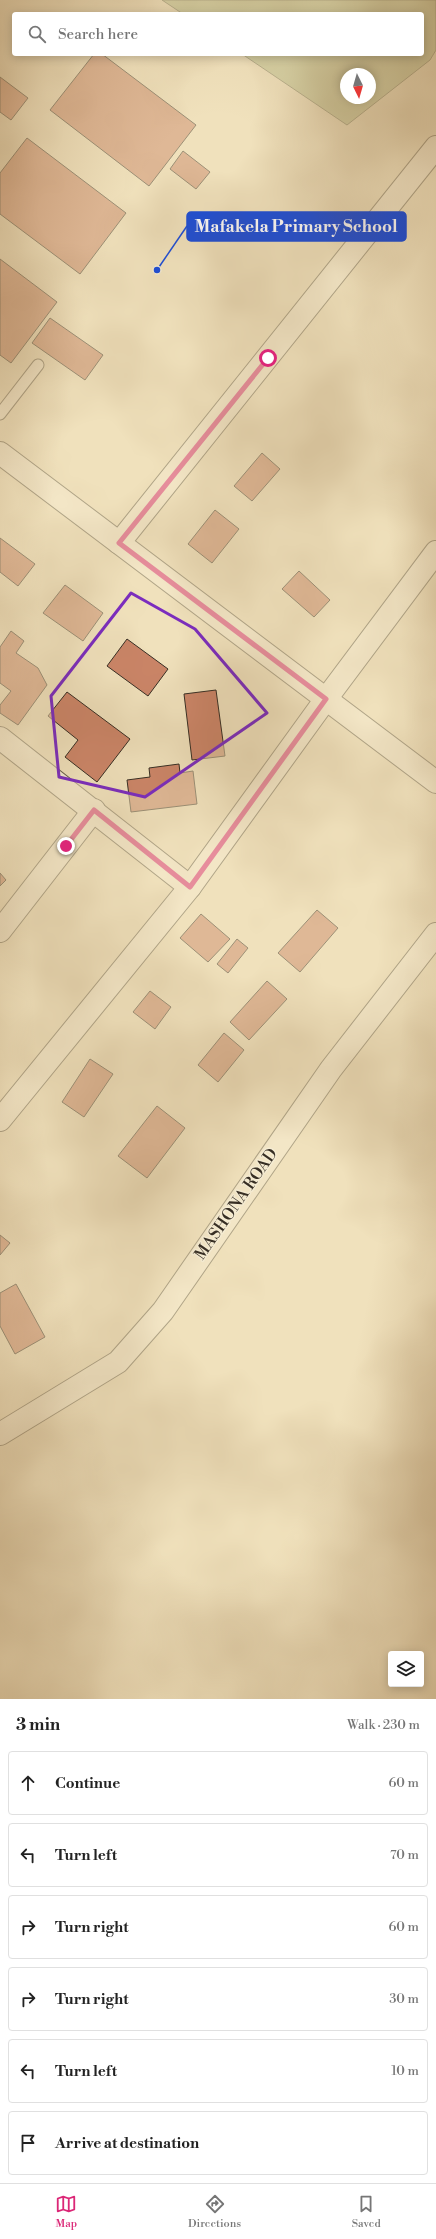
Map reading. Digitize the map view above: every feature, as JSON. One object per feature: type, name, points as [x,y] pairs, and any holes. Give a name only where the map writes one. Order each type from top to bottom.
[{"type":"street","points":[[119,543],[436,147]]},
{"type":"street","points":[[0,453],[436,782]]},
{"type":"street","points":[[0,1120],[190,887],[326,699],[436,552]]},
{"type":"street","points":[[0,738],[94,810],[190,887]]},
{"type":"street","points":[[0,930],[94,810]]},
{"type":"street","name":"MASHONA ROAD","points":[[0,1434],[118,1362],[140,1338],[163,1311],[331,1069],[436,934]]},
{"type":"lane","points":[[0,414],[38,365]]},
{"type":"highlighted area","points":[[131,593],[195,629],[267,713],[145,797],[59,777],[51,696]]},
{"type":"green space","points":[[162,0],[436,0],[436,50],[430,60],[376,102],[376,68],[340,68],[340,104],[374,104],[347,125],[245,56],[424,56],[424,12],[180,12]]},
{"type":"building","points":[[92,56],[105,56],[196,125],[149,186],[50,110]]},
{"type":"building","points":[[0,77],[28,98],[11,120],[0,112]]},
{"type":"building","points":[[27,138],[126,213],[80,274],[0,214],[0,173]]},
{"type":"building","points":[[183,151],[210,172],[196,189],[170,169]]},
{"type":"building","points":[[0,259],[57,302],[11,363],[0,355]]},
{"type":"building","points":[[50,318],[103,355],[85,380],[32,343]]},
{"type":"building","points":[[262,453],[280,469],[252,501],[234,486]]},
{"type":"building","points":[[215,510],[239,529],[212,563],[188,544]]},
{"type":"building","points":[[0,538],[35,564],[18,586],[0,572]]},
{"type":"building","points":[[299,571],[330,600],[314,617],[282,589]]},
{"type":"building","points":[[65,585],[103,613],[83,641],[43,613]]},
{"type":"building","points":[[11,631],[24,641],[16,653],[38,668],[47,685],[18,725],[0,713],[0,705],[11,691],[0,683],[0,647]]},
{"type":"building","points":[[127,639],[168,669],[148,696],[107,666]]},
{"type":"building","points":[[216,690],[225,756],[192,760],[184,694]]},
{"type":"building","points":[[67,692],[130,739],[97,782],[65,757],[78,740],[48,716]]},
{"type":"building","points":[[179,764],[180,773],[193,771],[197,804],[131,812],[127,780],[150,777],[149,768]]},
{"type":"building","points":[[0,873],[6,880],[0,886]]},
{"type":"building","points":[[317,910],[338,928],[300,972],[278,953]]},
{"type":"building","points":[[201,914],[230,939],[208,962],[180,938]]},
{"type":"building","points":[[237,939],[248,948],[228,973],[217,964]]},
{"type":"building","points":[[267,981],[287,999],[249,1040],[230,1022]]},
{"type":"building","points":[[150,991],[171,1007],[155,1029],[133,1012]]},
{"type":"building","points":[[224,1033],[244,1050],[218,1082],[198,1065]]},
{"type":"building","points":[[90,1059],[113,1074],[84,1117],[62,1102]]},
{"type":"building","points":[[157,1106],[185,1128],[147,1178],[118,1156]]},
{"type":"building","points":[[0,1235],[10,1243],[0,1255]]},
{"type":"building","points":[[16,1284],[45,1337],[15,1354],[0,1326],[0,1293]]},
{"type":"place","name":"Mafakela Primary School","points":[[157,270]]},
{"type":"route","points":[[66,846],[94,810],[190,887],[326,699],[119,543],[268,358]]}]
